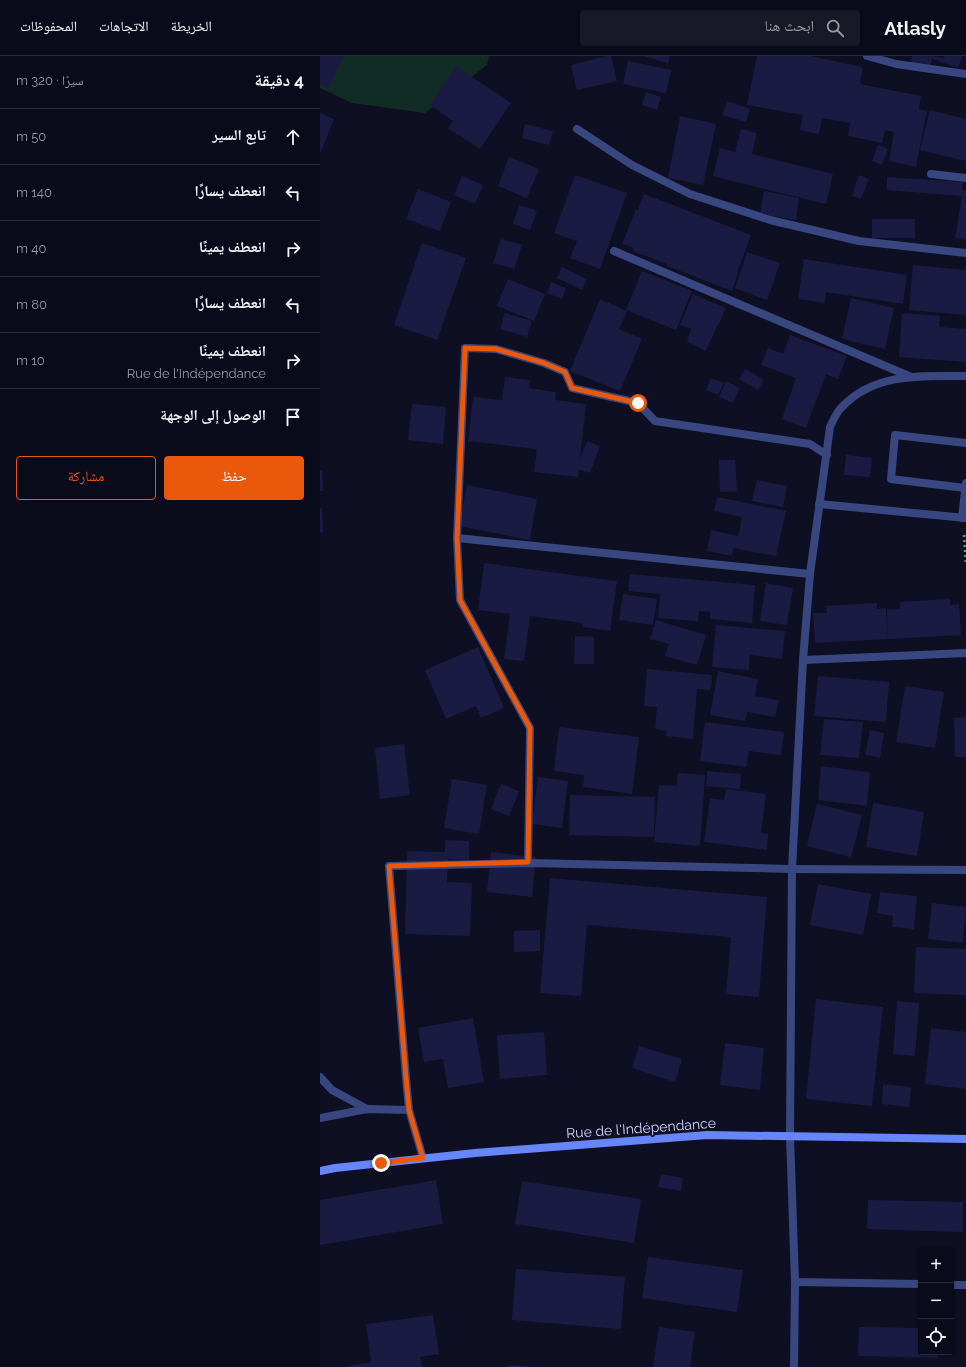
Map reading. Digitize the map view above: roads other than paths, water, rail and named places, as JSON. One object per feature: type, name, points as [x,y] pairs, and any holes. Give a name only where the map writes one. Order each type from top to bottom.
[{"type":"main road","name":"Rue de l'Indépendance","points":[[320,1171],[335,1168],[475,1153],[706,1135],[966,1139]]},
{"type":"street","points":[[867,56],[896,64],[966,74]]},
{"type":"street","points":[[577,129],[632,166],[690,194],[770,220],[859,241],[966,253]]},
{"type":"street","points":[[931,174],[966,178]]},
{"type":"street","points":[[614,251],[909,376]]},
{"type":"street","points":[[528,862],[530,728],[460,600],[457,538],[465,348],[496,349],[544,363],[565,372],[572,388],[638,403],[655,421],[810,444],[826,455]]},
{"type":"street","points":[[794,1367],[794,1282],[790,1136],[792,869],[803,660],[810,574],[830,427],[840,409],[854,395],[877,383],[909,376],[966,376]]},
{"type":"street","points":[[819,504],[964,518],[966,485],[890,479],[895,435],[966,443]]},
{"type":"street","points":[[457,538],[810,574]]},
{"type":"street","points":[[803,660],[966,653]]},
{"type":"street","points":[[423,1158],[409,1110],[389,866],[528,862],[792,869],[966,870]]},
{"type":"street","points":[[320,1077],[332,1090],[367,1109]]},
{"type":"street","points":[[320,1118],[367,1109],[409,1110]]},
{"type":"street","points":[[794,1282],[918,1284]]},
{"type":"street","points":[[954,1285],[966,1285]]}]
